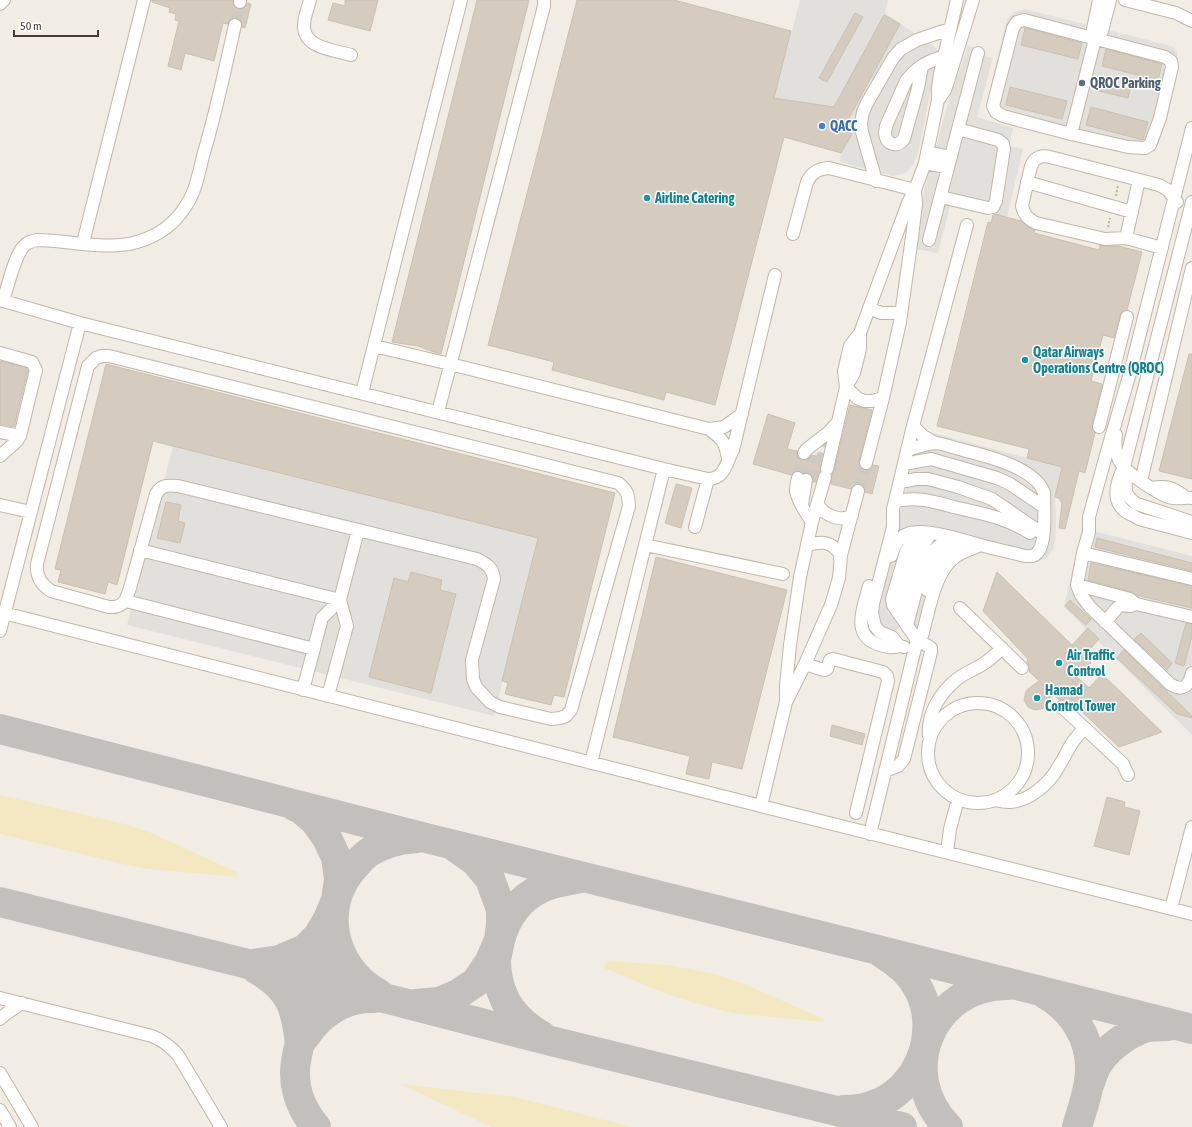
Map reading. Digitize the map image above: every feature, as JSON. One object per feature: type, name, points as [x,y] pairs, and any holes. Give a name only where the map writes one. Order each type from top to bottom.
[{"type":"lane","points":[[0,4],[4,0]]},
{"type":"lane","points":[[82,243],[144,0]]},
{"type":"lane","points":[[310,0],[304,24],[306,37],[310,42],[316,45],[351,55]]},
{"type":"lane","points":[[362,393],[462,0]]},
{"type":"lane","points":[[438,412],[544,6],[544,0]]},
{"type":"lane","points":[[786,702],[790,645],[800,577],[807,545],[807,514],[814,477],[838,422],[846,387],[854,373],[860,349],[860,333],[908,203],[915,190],[926,157],[938,100],[938,88],[944,57],[958,0]]},
{"type":"lane","points":[[938,100],[945,90],[964,33],[973,0]]},
{"type":"lane","points":[[1071,134],[1095,38],[1093,29],[1099,0]]},
{"type":"lane","points":[[1095,38],[1102,31],[1110,0]]},
{"type":"lane","points":[[1125,0],[1176,13],[1192,20]]},
{"type":"lane","points":[[1024,20],[1165,57],[1171,61],[1172,67],[1160,118],[1150,145],[1145,148],[1128,147],[1071,134],[999,114],[994,109],[993,106],[1013,28],[1017,22],[1024,20]]},
{"type":"lane","points":[[235,25],[212,125],[193,193],[180,215],[160,232],[137,243],[117,245],[42,240],[27,243],[21,251],[1,300],[80,323],[664,469],[714,479],[721,475],[733,450],[775,275]]},
{"type":"lane","points":[[876,181],[862,132],[861,123],[863,112],[867,103],[893,58],[901,49],[917,40],[950,28]]},
{"type":"lane","points":[[929,240],[978,53]]},
{"type":"lane","points":[[922,66],[918,88],[904,139],[897,145],[892,144],[888,141],[885,133],[886,126],[906,81],[922,66],[935,59],[944,57]]},
{"type":"lane","points":[[1192,128],[1130,373],[1091,512],[1089,532],[1083,553],[1077,585],[1085,601],[1170,684],[1179,688],[1184,687],[1188,684],[1192,673]]},
{"type":"lane","points":[[941,197],[988,208],[993,207],[996,201],[1004,150],[1003,144],[998,140],[958,129]]},
{"type":"lane","points":[[926,157],[950,162]]},
{"type":"lane","points":[[1162,248],[1126,238],[1105,239],[1031,221],[1023,212],[1022,206],[1033,161],[1037,157],[1050,157],[1159,185],[1168,190],[1175,198],[1187,221]]},
{"type":"lane","points":[[793,234],[807,182],[810,175],[815,171],[829,168],[915,190]]},
{"type":"lane","points":[[1126,238],[1138,180]]},
{"type":"lane","points":[[1027,182],[1132,212]]},
{"type":"lane","points":[[866,463],[883,398],[901,313],[916,204],[915,190]]},
{"type":"lane","points":[[1192,202],[1124,467],[1117,485],[1117,498],[1125,511],[1139,519],[1192,533]]},
{"type":"lane","points":[[885,771],[898,766],[904,759],[929,660],[930,648],[925,643],[915,642],[890,647],[875,642],[865,635],[860,625],[861,617],[885,525],[894,505],[913,426],[967,225]]},
{"type":"lane","points":[[1140,481],[1192,268]]},
{"type":"lane","points":[[869,308],[881,313],[901,313]]},
{"type":"lane","points":[[1099,427],[1127,317]]},
{"type":"lane","points":[[0,632],[2,613],[31,512],[80,323]]},
{"type":"lane","points":[[374,346],[709,429],[724,427],[742,414]]},
{"type":"lane","points":[[0,353],[32,362],[36,370],[20,436],[17,441],[0,456]]},
{"type":"lane","points":[[102,356],[109,356],[618,483],[625,488],[628,495],[628,506],[571,710],[566,716],[551,719],[500,707],[490,702],[476,686],[473,679],[472,660],[494,579],[490,567],[478,559],[358,530],[169,485],[163,486],[156,494],[126,601],[121,605],[116,608],[109,607],[51,591],[44,586],[38,578],[36,572],[88,366],[96,358],[102,356]]},
{"type":"lane","points":[[1113,369],[1130,373]]},
{"type":"lane","points":[[846,387],[851,394],[857,398],[872,401],[883,398]]},
{"type":"lane","points":[[1118,414],[1115,450],[1124,467],[1140,481],[1152,488],[1162,486],[1178,491],[1188,498]]},
{"type":"lane","points":[[809,454],[819,440],[838,422]]},
{"type":"lane","points":[[879,576],[887,565],[896,543],[900,538],[907,534],[917,532],[931,533],[1025,556],[1032,556],[1039,552],[1043,538],[1044,493],[1035,479],[1023,470],[1010,464],[935,443],[923,436],[913,426]]},
{"type":"lane","points":[[709,429],[721,438],[726,446],[728,459]]},
{"type":"lane","points":[[0,432],[20,436]]},
{"type":"lane","points":[[908,450],[935,443]]},
{"type":"lane","points":[[904,464],[931,459],[996,478],[1010,484],[1044,507]]},
{"type":"lane","points":[[1124,467],[1127,495],[1131,500],[1142,507],[1158,510],[1189,521]]},
{"type":"lane","points":[[591,763],[664,469]]},
{"type":"lane","points":[[814,477],[818,505],[822,511],[832,516],[845,518],[852,515]]},
{"type":"lane","points":[[807,514],[796,490],[814,477]]},
{"type":"lane","points":[[695,527],[708,479]]},
{"type":"lane","points":[[900,482],[916,479],[928,479],[958,487],[992,499],[1043,538]]},
{"type":"lane","points":[[761,806],[786,702],[805,664],[831,605],[839,578],[841,555],[858,491]]},
{"type":"lane","points":[[894,505],[905,499],[924,499],[1005,520],[1043,538]]},
{"type":"lane","points":[[0,505],[31,512]]},
{"type":"lane","points":[[807,514],[818,505]]},
{"type":"lane","points":[[894,505],[893,527],[879,576],[873,604],[872,619],[880,632],[892,637],[899,646]]},
{"type":"lane","points":[[1147,521],[1189,521]]},
{"type":"lane","points":[[328,696],[347,626],[340,600],[358,530]]},
{"type":"lane","points":[[915,642],[907,625],[893,605],[892,599],[906,552],[917,532]]},
{"type":"lane","points":[[900,615],[911,568],[916,556],[931,533]]},
{"type":"lane","points":[[907,625],[923,564],[932,552],[949,537]]},
{"type":"lane","points":[[870,834],[934,566],[944,553],[964,541]]},
{"type":"lane","points":[[807,545],[819,542],[826,543],[835,548],[841,555]]},
{"type":"lane","points":[[915,642],[922,636],[936,586],[945,568],[956,556],[964,551],[981,545]]},
{"type":"lane","points":[[645,546],[783,574]]},
{"type":"lane","points":[[140,550],[340,600]]},
{"type":"lane","points":[[1083,553],[1192,579]]},
{"type":"lane","points":[[1077,585],[1130,599],[1136,604],[1192,617]]},
{"type":"lane","points":[[303,690],[322,618],[340,600]]},
{"type":"lane","points":[[126,601],[314,649]]},
{"type":"lane","points":[[1106,622],[1118,607],[1122,605],[1130,606],[1136,604]]},
{"type":"lane","points":[[960,608],[1022,668]]},
{"type":"lane","points":[[2,613],[870,834],[1192,914]]},
{"type":"lane","points":[[930,740],[928,728],[930,717],[934,708],[947,689],[956,679],[984,664],[1002,648]]},
{"type":"lane","points":[[805,664],[824,670],[827,669],[830,660],[833,659],[880,671],[887,676],[888,681],[856,813]]},
{"type":"lane","points":[[974,703],[988,704],[1001,708],[1013,716],[1024,731],[1029,749],[1028,763],[1023,776],[1012,791],[996,800],[977,803],[967,802],[950,794],[936,779],[931,770],[929,760],[928,750],[930,740],[938,722],[952,710],[974,703]]},
{"type":"lane","points":[[1062,707],[1122,764],[1128,775]]},
{"type":"lane","points":[[996,800],[1015,802],[1040,790],[1052,778],[1075,737],[1085,728]]},
{"type":"lane","points":[[947,852],[950,829],[958,799]]},
{"type":"lane","points":[[1171,909],[1192,827]]},
{"type":"lane","points":[[0,998],[159,1038],[178,1055],[220,1127]]},
{"type":"lane","points":[[0,1019],[22,1003]]},
{"type":"lane","points":[[0,1073],[32,1127]]},
{"type":"lane","points":[[0,1110],[10,1127]]},
{"type":"path","points":[[1105,239],[1121,176]]},
{"type":"sand","points":[[0,795],[125,824],[149,832],[237,872],[236,877],[148,869],[0,834]]},
{"type":"sand","points":[[606,961],[669,965],[714,974],[740,982],[824,1019],[823,1022],[732,1013],[691,1002],[662,992],[604,968]]},
{"type":"sand","points":[[400,1084],[515,1097],[632,1127],[491,1127]]},
{"type":"shaded area","points":[[800,0],[888,0],[885,13],[939,50],[918,153],[914,164],[906,173],[893,176],[840,162],[841,153],[852,134],[774,98]]},
{"type":"shaded area","name":"QROC Parking","points":[[1024,9],[1172,46],[1177,53],[1178,66],[1159,144],[1152,152],[1143,154],[993,115],[988,108],[987,101],[1007,19],[1015,12]]},
{"type":"shaded area","points":[[968,46],[986,51],[985,56],[993,58],[977,117],[1013,128],[1009,146],[1023,149],[1007,217],[950,206],[938,253],[916,249],[924,191],[949,99]]},
{"type":"shaded area","points":[[921,430],[1062,467],[1055,497],[1055,542],[1054,548],[1047,558],[1038,561],[1029,561],[983,549],[966,553],[944,573],[928,633],[900,626],[893,632],[885,629],[878,618],[879,595]]},
{"type":"shaded area","points":[[173,446],[538,538],[494,716],[127,625]]},
{"type":"shaded area","points":[[1082,528],[1192,556],[1192,735],[1064,607]]},
{"type":"building","points":[[152,0],[232,0],[234,6],[240,9],[244,8],[247,3],[251,4],[245,28],[242,27],[242,22],[237,18],[232,18],[229,20],[228,24],[223,23],[214,61],[185,53],[181,70],[168,66],[179,21],[175,20],[176,14],[169,12],[170,8],[152,2]]},
{"type":"building","points":[[345,0],[378,0],[370,31],[328,20],[333,3],[345,6]]},
{"type":"building","points":[[477,0],[529,0],[441,354],[418,346],[392,342]]},
{"type":"building","name":"Airline Catering","points":[[577,0],[674,0],[791,31],[774,98],[834,107],[884,15],[900,24],[843,129],[852,134],[841,153],[784,137],[715,405],[666,392],[664,400],[552,370],[554,362],[488,345]]},
{"type":"building","points":[[855,13],[863,17],[827,82],[819,78]]},
{"type":"building","points":[[1025,28],[1082,43],[1078,59],[1021,45]]},
{"type":"building","points":[[1106,49],[1162,64],[1158,80],[1102,66]]},
{"type":"building","points":[[1097,81],[1130,90],[1128,98],[1095,90]]},
{"type":"building","points":[[1010,87],[1067,101],[1062,119],[1006,105]]},
{"type":"building","points":[[1091,107],[1148,122],[1143,140],[1086,125]]},
{"type":"building","name":"Qatar Airways Operations Centre (QROC)","points":[[995,214],[1021,221],[1035,230],[1034,233],[1099,250],[1100,245],[1118,246],[1142,252],[1127,310],[1122,312],[1120,315],[1114,338],[1103,335],[1091,381],[1102,384],[1092,425],[1092,429],[1095,433],[1085,473],[1079,471],[1065,529],[1059,528],[1062,503],[1055,497],[1062,467],[1027,458],[1029,449],[937,426],[988,222],[991,223],[993,215]]},
{"type":"building","points":[[1189,354],[1192,354],[1192,479],[1159,471]]},
{"type":"building","points":[[0,361],[27,368],[28,370],[14,427],[0,424]]},
{"type":"building","points":[[106,364],[615,493],[564,697],[554,695],[551,705],[505,694],[508,683],[502,681],[538,538],[153,441],[117,585],[108,582],[105,594],[58,582],[61,570],[55,569]]},
{"type":"building","points":[[850,405],[872,410],[859,461],[860,468],[864,470],[871,469],[873,465],[879,466],[872,494],[865,492],[864,486],[860,484],[856,484],[851,489],[831,484]]},
{"type":"building","points":[[768,414],[795,423],[787,449],[797,451],[797,456],[799,459],[807,460],[812,455],[822,457],[820,472],[816,482],[813,482],[811,474],[808,473],[796,471],[791,475],[753,464]]},
{"type":"building","points":[[676,484],[692,488],[681,528],[665,523]]},
{"type":"building","points":[[166,502],[181,505],[178,521],[185,523],[180,543],[157,538]]},
{"type":"building","points":[[1097,538],[1192,563],[1192,571],[1095,547]]},
{"type":"building","points":[[656,557],[787,590],[742,769],[712,762],[709,779],[686,774],[690,756],[613,737]]},
{"type":"building","points":[[1091,563],[1192,586],[1192,608],[1136,595],[1132,592],[1088,580]]},
{"type":"building","points":[[411,572],[442,580],[440,590],[456,594],[431,693],[369,677],[394,578],[408,582]]},
{"type":"building","name":"Air Traffic Control","points":[[997,572],[1072,645],[1088,628],[1099,639],[1084,656],[1091,663],[1077,677],[1089,688],[1102,674],[1162,732],[1119,747],[1074,704],[1070,704],[1064,700],[1059,700],[1052,693],[1047,705],[1044,708],[1035,710],[1028,707],[1024,700],[1026,692],[1039,681],[1029,671],[1027,662],[1028,659],[983,611]]},
{"type":"building","points":[[1070,600],[1091,619],[1086,625],[1065,606]]},
{"type":"building","points":[[1186,623],[1192,624],[1192,636],[1184,666],[1175,663]]},
{"type":"building","points":[[1141,633],[1172,663],[1167,670],[1134,639]]},
{"type":"building","points":[[1124,650],[1192,716],[1192,718],[1177,714],[1117,658]]},
{"type":"building","points":[[832,725],[865,734],[862,745],[830,736]]},
{"type":"building","points":[[1107,797],[1125,802],[1124,807],[1140,811],[1129,855],[1094,846]]},
{"type":"taxiway","points":[[0,729],[426,838],[1192,1029]]},
{"type":"taxiway","points":[[253,964],[279,960],[305,949],[318,936],[328,919],[336,900],[339,879],[336,857],[327,838],[315,821],[301,809],[294,806]]},
{"type":"taxiway","points":[[379,994],[363,983],[350,968],[340,952],[335,934],[334,916],[337,898],[344,880],[359,861],[368,853],[392,842],[417,838]]},
{"type":"taxiway","points":[[416,1004],[439,1002],[458,994],[476,982],[490,961],[499,940],[501,909],[490,879],[475,861],[455,847]]},
{"type":"taxiway","points":[[542,1036],[521,1021],[512,1011],[501,991],[496,967],[496,958],[500,941],[502,933],[514,910],[527,897],[545,886],[581,878]]},
{"type":"taxiway","points":[[256,969],[267,976],[284,991],[293,1009],[300,1044],[336,900]]},
{"type":"taxiway","points":[[0,902],[551,1041],[902,1127]]},
{"type":"taxiway","points":[[844,1110],[871,1106],[887,1099],[901,1088],[913,1074],[921,1059],[926,1042],[927,1024],[925,1007],[919,990],[916,984],[903,969],[883,954]]},
{"type":"taxiway","points":[[948,1127],[932,1105],[924,1082],[923,1058],[929,1035],[941,1015],[959,999],[981,989],[1008,985]]},
{"type":"taxiway","points":[[1045,994],[1055,1000],[1071,1016],[1078,1026],[1087,1047],[1090,1077],[1077,1127]]},
{"type":"taxiway","points":[[316,1127],[305,1111],[298,1094],[295,1075],[298,1048],[313,1026],[336,1007],[354,1000],[374,998]]},
{"type":"taxiway","points":[[1089,1085],[1094,1070],[1103,1056],[1119,1042],[1144,1028],[1153,1026],[1169,1026]]},
{"type":"tunnel","points":[[235,25],[240,2]]},
{"type":"tunnel","points":[[816,482],[829,432]]},
{"type":"tunnel","points":[[798,478],[804,453]]},
{"type":"tunnel","points":[[806,480],[813,455]]},
{"type":"tunnel","points":[[858,491],[866,463]]},
{"type":"place","name":"QROC Parking","points":[[1082,83]]},
{"type":"place","name":"QACC","points":[[822,126]]},
{"type":"place","name":"Airline Catering","points":[[647,198]]},
{"type":"place","name":"Qatar Airways Operations Centre (QROC)","points":[[1025,360]]},
{"type":"place","name":"Air Traffic Control","points":[[1059,663]]},
{"type":"place","name":"Hamad Control Tower","points":[[1037,698]]}]
